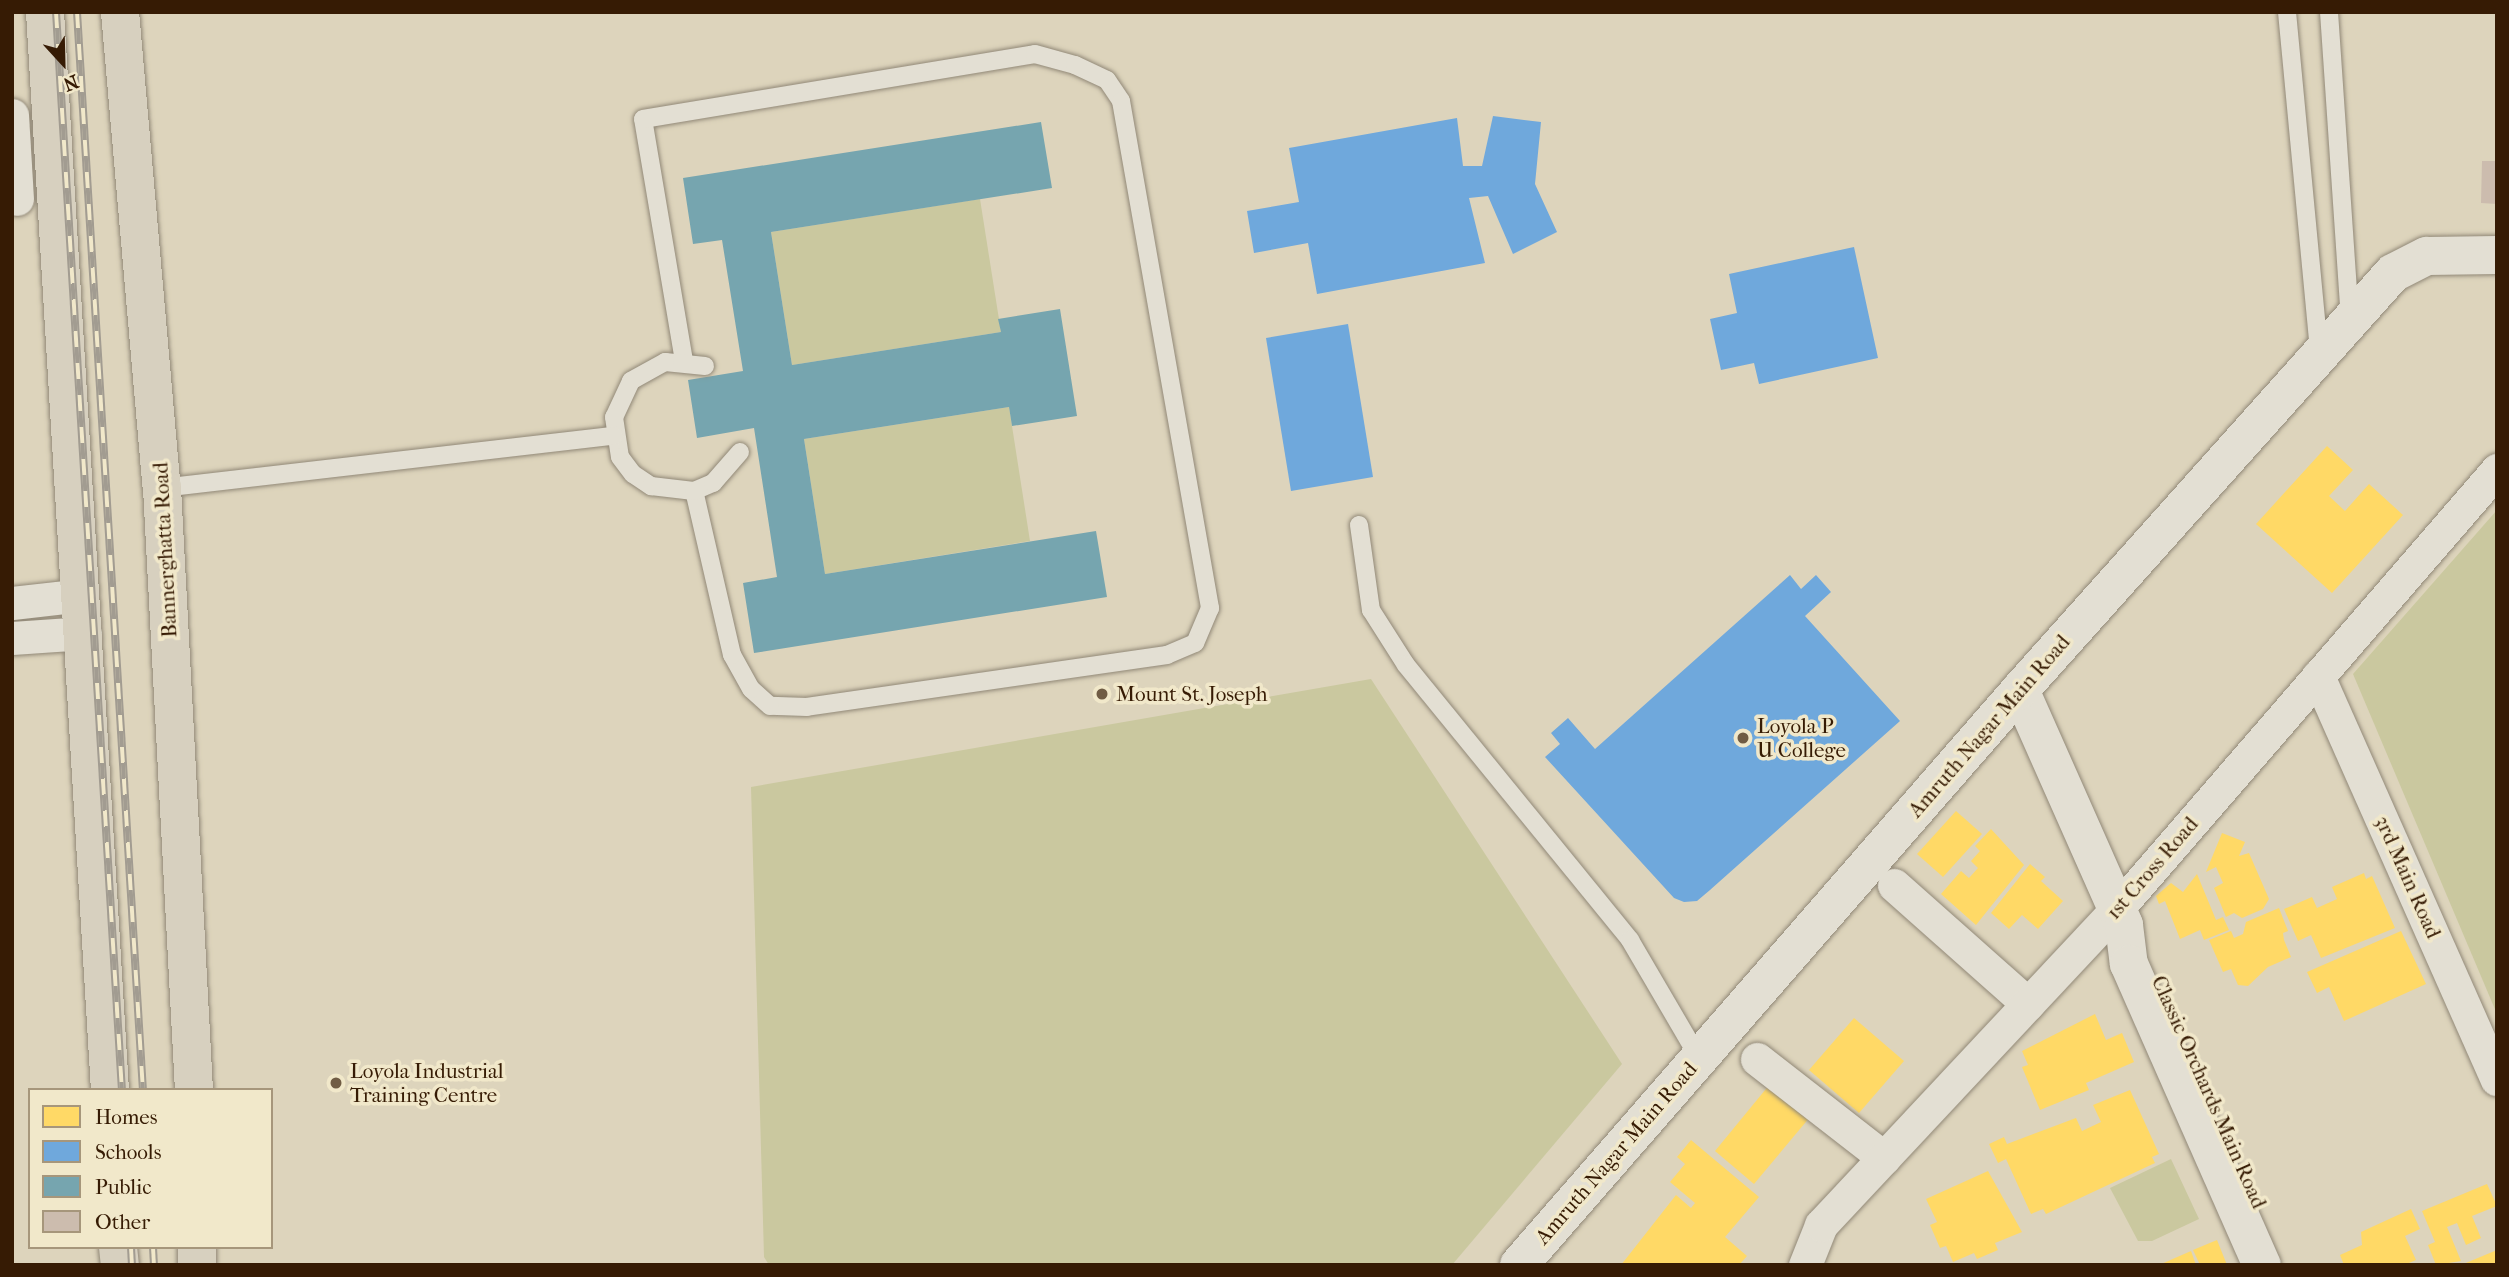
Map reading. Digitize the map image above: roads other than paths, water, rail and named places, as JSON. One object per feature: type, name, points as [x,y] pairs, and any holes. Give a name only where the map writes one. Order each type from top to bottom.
[{"type":"main road","points":[[44,12],[85,633],[110,1088]]},
{"type":"main road","name":"Bannerghatta Road","points":[[120,12],[162,488],[194,1088]]},
{"type":"main road","name":"Amruth Nagar Main Road","points":[[1519,1265],[2020,690],[2350,325],[2393,273],[2414,260],[2497,255]]},
{"type":"main road","name":"Classic Orchards Main Road","points":[[2020,690],[2121,917],[2148,952],[2285,1265]]},
{"type":"main road","name":"Classic Orchards Main Road","points":[[2121,917],[2129,964],[2262,1265]]},
{"type":"street","points":[[12,115],[17,199]]},
{"type":"street","name":"1st Cross Road","points":[[1804,1263],[1821,1226],[2028,1004],[2121,917],[2318,676],[2497,470]]},
{"type":"street","points":[[12,603],[82,595]]},
{"type":"street","points":[[12,638],[85,633]]},
{"type":"street","name":"3rd Main Road","points":[[2318,676],[2497,1079]]},
{"type":"street","points":[[1894,886],[2028,1004]]},
{"type":"street","points":[[1757,1059],[1884,1158]]},
{"type":"lane","points":[[2287,12],[2319,359]]},
{"type":"lane","points":[[2329,12],[2350,325]]},
{"type":"lane","points":[[684,361],[643,119],[1035,54],[1075,65],[1107,80],[1121,101],[1210,608],[1195,643],[1167,655],[807,707],[770,706],[751,689],[732,655],[694,491]]},
{"type":"lane","points":[[705,366],[684,361],[665,362],[631,382],[619,398],[614,436],[634,474],[651,486],[694,491],[721,476],[740,452]]},
{"type":"lane","points":[[162,488],[614,436]]},
{"type":"lane","points":[[1359,525],[1371,610],[1406,665],[1630,940],[1699,1058]]},
{"type":"railway","points":[[56,12],[122,1088]]},
{"type":"railway","points":[[77,12],[143,1088]]},
{"type":"railway","points":[[131,1249],[132,1265]]},
{"type":"railway","points":[[153,1249],[154,1265]]},
{"type":"place","name":"Mount St. Joseph","points":[[1102,694]]},
{"type":"place","name":"Loyola P U College","points":[[1743,738]]},
{"type":"place","name":"Loyola Industrial Training Centre","points":[[336,1083]]}]
